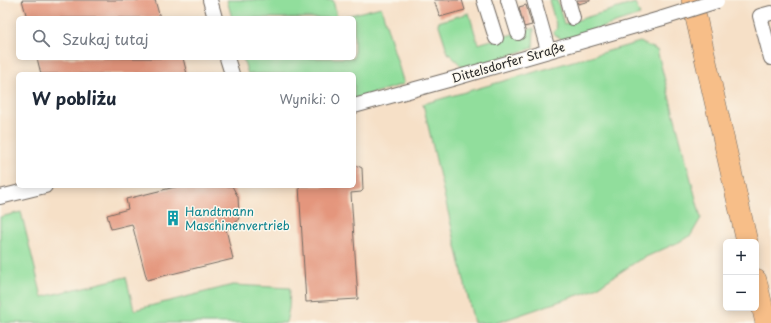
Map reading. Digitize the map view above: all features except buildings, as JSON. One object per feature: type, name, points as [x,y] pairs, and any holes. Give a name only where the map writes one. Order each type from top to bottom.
[{"type":"highway","points":[[692,0],[746,239]]},
{"type":"highway","points":[[759,293],[766,323]]},
{"type":"street","points":[[210,0],[214,16]]},
{"type":"street","points":[[484,0],[496,38]]},
{"type":"street","points":[[508,0],[518,33]]},
{"type":"street","points":[[534,0],[548,50]]},
{"type":"street","points":[[568,0],[573,18]]},
{"type":"street","name":"Dittelsdorfer Straße","points":[[356,105],[663,18],[719,0]]},
{"type":"street","points":[[771,13],[760,16],[771,58]]},
{"type":"street","points":[[228,60],[231,72]]},
{"type":"street","points":[[0,197],[36,188]]},
{"type":"green space","points":[[227,0],[333,0],[337,16],[231,16]]},
{"type":"green space","points":[[549,0],[557,0],[564,24],[635,3],[640,15],[563,40],[553,33],[557,28]]},
{"type":"green space","points":[[381,7],[404,84],[356,98],[356,72],[247,72],[244,60],[356,60],[356,16],[346,16]]},
{"type":"green space","points":[[469,13],[478,44],[534,28],[533,48],[465,69],[448,53],[438,22]]},
{"type":"green space","points":[[640,42],[657,50],[701,218],[691,235],[639,260],[593,290],[496,323],[474,323],[423,104]]},
{"type":"green space","points":[[21,212],[42,297],[126,277],[134,310],[233,285],[290,288],[289,308],[286,323],[0,323],[0,217]]},
{"type":"place","name":"Handtmann Maschinenvertrieb","points":[[173,218]]}]
